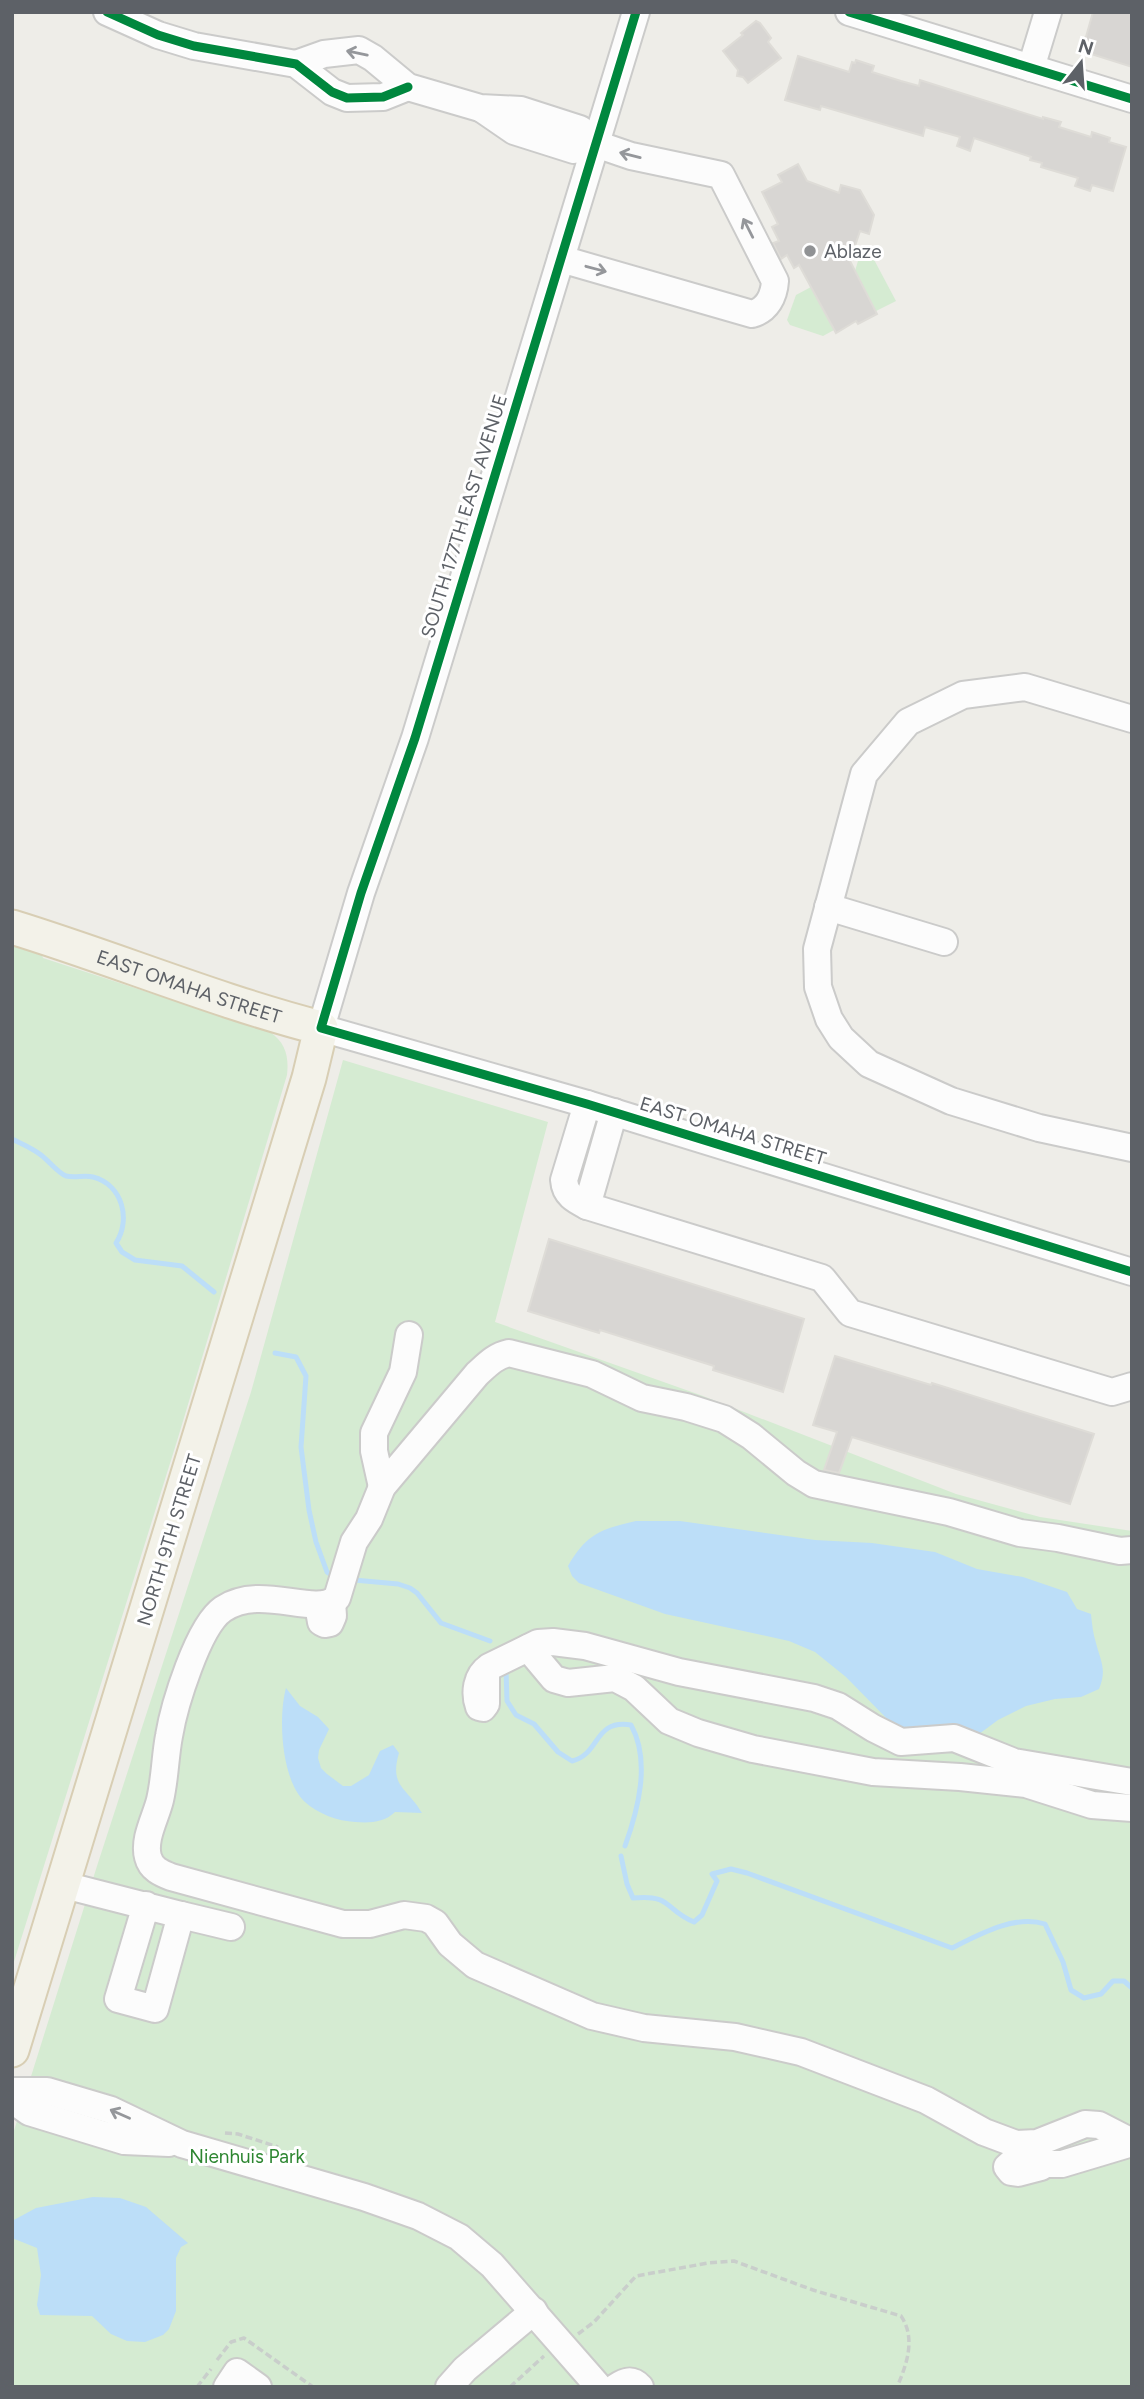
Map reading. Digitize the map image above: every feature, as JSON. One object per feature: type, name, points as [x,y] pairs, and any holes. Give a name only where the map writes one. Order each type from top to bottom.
[{"type":"main road","name":"EAST OMAHA STREET","points":[[12,928],[190,989],[321,1028]]},
{"type":"main road","name":"NORTH 9TH STREET","points":[[12,2050],[310,1077],[321,1028]]},
{"type":"street","points":[[107,12],[194,46],[296,64],[332,92],[347,98],[383,97],[408,87]]},
{"type":"street","name":"SOUTH 177TH EAST AVENUE","points":[[321,1028],[361,892],[415,738],[636,12]]},
{"type":"street","points":[[849,12],[1132,99]]},
{"type":"street","points":[[1031,68],[1048,12]]},
{"type":"street","points":[[296,64],[333,52],[359,50],[408,87],[481,108],[514,131],[534,126],[574,150],[596,145],[631,156],[721,175],[775,281],[772,296],[763,309],[752,314],[561,259]]},
{"type":"street","points":[[1132,719],[1025,687],[963,695],[908,722],[864,774],[817,949],[818,987],[834,1028],[847,1045],[869,1064],[951,1101],[1039,1128],[1132,1148]]},
{"type":"street","points":[[828,907],[944,942]]},
{"type":"street","name":"EAST OMAHA STREET","points":[[321,1028],[614,1112],[1132,1272]]},
{"type":"street","points":[[587,1104],[565,1180],[565,1187],[571,1198],[587,1206],[822,1278],[850,1312],[1112,1392],[1132,1386]]},
{"type":"street","points":[[587,1206],[614,1112]]},
{"type":"street","points":[[575,1147],[601,1155]]},
{"type":"street","points":[[382,1487],[374,1451],[374,1433],[403,1372],[409,1335]]},
{"type":"street","points":[[1132,1550],[1120,1551],[1066,1539],[1020,1533],[949,1512],[814,1484],[724,1419],[686,1407],[642,1398],[592,1374],[509,1353],[494,1358],[477,1374],[382,1487],[369,1519],[354,1542],[337,1598],[325,1603],[251,1598],[222,1610],[210,1622],[193,1657],[170,1729],[160,1799],[147,1842],[151,1865],[159,1872],[268,1905],[343,1924],[370,1924],[404,1915],[426,1918],[435,1923],[450,1944],[475,1965],[583,2012],[624,2025],[735,2037],[801,2052],[926,2100],[984,2132],[1016,2144],[1037,2143],[1085,2124],[1100,2125],[1132,2143]]},
{"type":"street","points":[[488,1667],[538,1643],[585,1646],[679,1672],[814,1698],[838,1706],[901,1742],[954,1738],[1014,1762],[1132,1782]]},
{"type":"street","points":[[528,1647],[554,1679],[568,1683],[615,1678],[634,1688],[669,1721],[698,1733],[753,1749],[848,1769],[1026,1784],[1091,1805],[1132,1808]]},
{"type":"street","points":[[64,1885],[231,1927]]},
{"type":"street","points":[[146,1905],[118,1999],[155,2009],[181,1915]]},
{"type":"street","points":[[12,2091],[47,2091],[111,2110],[181,2144],[364,2197],[418,2216],[459,2237],[492,2265],[599,2387]]},
{"type":"street","points":[[12,2100],[29,2112],[124,2141],[181,2144]]},
{"type":"street","points":[[1041,2167],[1018,2173],[1011,2172],[1007,2167],[1017,2158],[1044,2165],[1062,2164],[1132,2143]]},
{"type":"street","points":[[449,2387],[465,2369],[534,2311]]},
{"type":"street","points":[[227,2387],[237,2372],[258,2387]]},
{"type":"street","points":[[617,2387],[626,2381],[633,2381],[640,2387]]},
{"type":"path","points":[[573,2337],[594,2322],[636,2277],[708,2263],[734,2261],[813,2290],[901,2316],[909,2327],[909,2347],[897,2387]]},
{"type":"path","points":[[510,2387],[551,2350]]},
{"type":"green space","points":[[861,251],[871,254],[896,301],[876,311],[855,271]]},
{"type":"green space","points":[[811,287],[834,330],[823,336],[790,325],[787,320],[796,295]]},
{"type":"green space","points":[[12,946],[270,1032],[283,1046],[288,1068],[177,1441],[12,1968]]},
{"type":"green space","name":"Nienhuis Park","points":[[343,1060],[548,1122],[495,1322],[703,1396],[956,1494],[1040,1517],[1132,1531],[1132,2387],[12,2387],[12,2137],[251,1392]]},
{"type":"water","points":[[636,1521],[680,1521],[815,1540],[872,1543],[935,1552],[977,1569],[1023,1577],[1067,1592],[1077,1609],[1091,1614],[1102,1666],[1103,1676],[1099,1689],[1081,1697],[1055,1699],[1026,1706],[998,1720],[975,1737],[917,1735],[896,1728],[846,1677],[815,1652],[789,1641],[665,1614],[579,1583],[572,1576],[568,1566],[589,1539],[605,1530]]},
{"type":"water","points":[[286,1688],[300,1706],[318,1717],[329,1729],[318,1758],[321,1768],[327,1774],[343,1786],[351,1786],[369,1775],[380,1751],[393,1745],[399,1753],[396,1773],[398,1780],[422,1813],[395,1812],[381,1820],[355,1822],[328,1816],[305,1802],[291,1779],[283,1748],[282,1715]]},
{"type":"water","points":[[93,2197],[120,2198],[146,2207],[188,2243],[181,2247],[176,2258],[176,2311],[169,2329],[163,2335],[145,2342],[127,2341],[111,2334],[92,2316],[40,2315],[37,2305],[41,2275],[37,2248],[12,2238],[12,2221],[36,2208]]},
{"type":"building","points":[[1093,12],[1132,12],[1132,67],[1082,51]]},
{"type":"building","points":[[756,21],[771,38],[768,42],[781,58],[748,83],[743,77],[737,76],[738,70],[723,51]]},
{"type":"building","points":[[798,56],[849,72],[852,62],[855,63],[856,60],[874,66],[872,72],[901,81],[919,86],[920,80],[1043,119],[1061,122],[1059,127],[1091,137],[1092,132],[1110,138],[1109,142],[1126,147],[1113,191],[1092,185],[1090,191],[1075,186],[1078,178],[1041,167],[1042,163],[1030,160],[1031,157],[974,138],[970,151],[957,146],[960,137],[925,127],[923,136],[821,106],[820,110],[785,100]]},
{"type":"building","name":"Ablaze","points":[[798,164],[807,181],[839,193],[841,185],[860,190],[874,215],[869,234],[860,231],[850,261],[877,314],[858,324],[856,321],[836,333],[799,265],[794,268],[787,255],[781,259],[773,243],[779,241],[772,227],[778,224],[762,192],[782,182],[778,175]]},
{"type":"building","points":[[549,1239],[804,1319],[783,1392],[713,1370],[714,1366],[600,1330],[599,1333],[528,1311]]},
{"type":"building","points":[[835,1356],[931,1385],[932,1383],[1094,1434],[1070,1504],[852,1437],[839,1473],[824,1470],[837,1432],[813,1425]]},
{"type":"waterway","points":[[12,1139],[38,1153],[66,1176],[93,1177],[111,1187],[117,1195],[123,1214],[121,1234],[116,1243],[122,1252],[135,1260],[182,1266],[214,1292]]},
{"type":"waterway","points":[[275,1353],[296,1357],[306,1376],[301,1447],[309,1510],[316,1542],[327,1572],[334,1577]]},
{"type":"waterway","points":[[354,1580],[398,1584],[410,1588],[441,1623],[490,1641]]},
{"type":"waterway","points":[[506,1670],[507,1701],[516,1715],[534,1724],[558,1752],[572,1761],[588,1752],[610,1727],[631,1725],[637,1739],[641,1770],[638,1801],[625,1846]]},
{"type":"waterway","points":[[621,1856],[633,1898],[655,1898],[694,1922],[702,1915],[717,1881],[712,1874],[731,1869],[952,1948],[997,1927],[1021,1922],[1045,1924],[1063,1962],[1071,1990],[1084,1998],[1101,1994],[1113,1981],[1124,1981],[1132,1988]]},
{"type":"cycle path","points":[[107,12],[158,35],[194,46],[296,64],[332,92],[347,98],[383,97],[408,87]]},
{"type":"cycle path","points":[[636,12],[415,738],[361,893],[321,1028],[587,1104],[1132,1272]]},
{"type":"cycle path","points":[[849,12],[1132,99]]},
{"type":"place","name":"Ablaze","points":[[810,251]]}]
